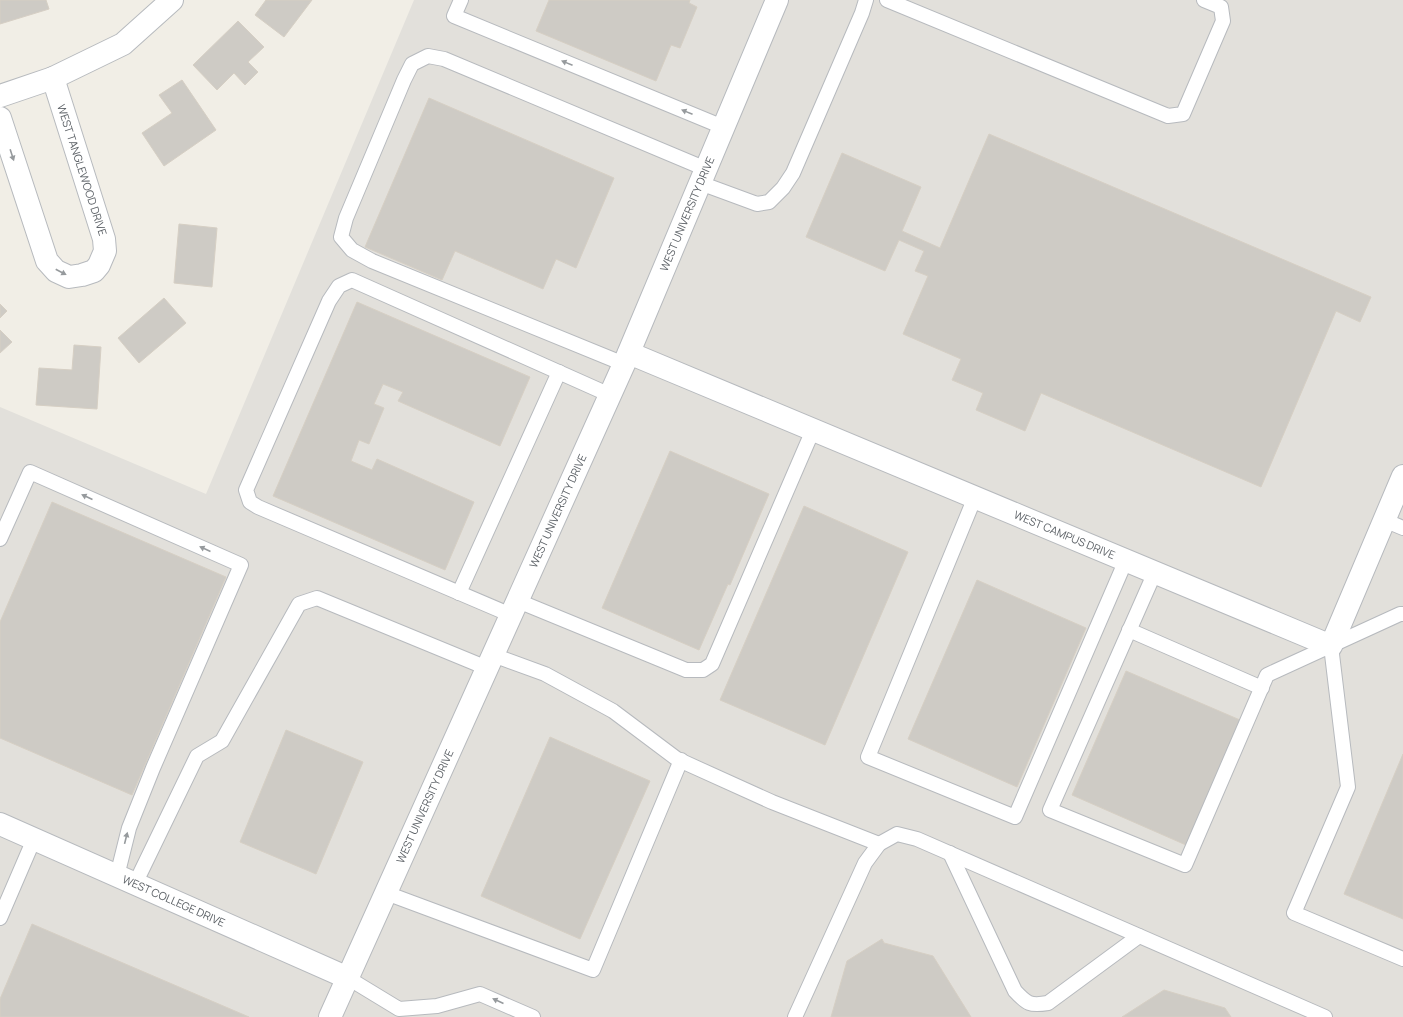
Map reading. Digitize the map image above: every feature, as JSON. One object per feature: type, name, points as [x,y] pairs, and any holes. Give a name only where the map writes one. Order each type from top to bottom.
[{"type":"street","points":[[0,96],[53,78],[122,44],[172,0]]},
{"type":"street","name":"WEST UNIVERSITY DRIVE","points":[[330,1017],[626,359],[777,0]]},
{"type":"street","name":"WEST TANGLEWOOD DRIVE","points":[[0,118],[47,261],[56,271],[69,277],[94,271],[99,265],[105,252],[104,239],[53,78]]},
{"type":"street","name":"WEST CAMPUS DRIVE","points":[[626,359],[813,430],[1331,646]]},
{"type":"street","points":[[1331,646],[1394,524],[1403,476]]},
{"type":"street","name":"WEST COLLEGE DRIVE","points":[[0,824],[348,978]]},
{"type":"lane","points":[[461,0],[454,16],[723,127]]},
{"type":"lane","points":[[626,359],[372,261],[352,250],[341,238],[346,218],[412,64],[428,56],[444,59],[703,176],[758,204],[770,202],[783,188],[793,173],[866,0]]},
{"type":"lane","points":[[887,0],[1168,116],[1182,114],[1223,21],[1221,7],[1204,0]]},
{"type":"lane","points":[[610,395],[352,280],[339,286],[329,301],[246,490],[250,502],[258,507],[459,593],[514,608],[686,670],[702,670],[712,664],[813,430]]},
{"type":"lane","points":[[459,593],[559,372]]},
{"type":"lane","points":[[0,539],[30,472],[241,565],[142,794],[129,828],[126,880]]},
{"type":"lane","points":[[976,498],[868,757],[1016,818],[1126,560]]},
{"type":"lane","points":[[1155,572],[1050,810],[1185,865],[1267,675],[1400,614],[1403,614]]},
{"type":"lane","points":[[126,880],[197,756],[222,741],[299,604],[317,598],[490,662],[545,674],[614,711],[677,759],[772,802],[879,844]]},
{"type":"lane","points":[[1129,630],[1262,688]]},
{"type":"lane","points":[[1331,646],[1348,787],[1294,913],[1403,959]]},
{"type":"lane","points":[[386,893],[593,970],[681,760]]},
{"type":"lane","points":[[795,1017],[865,863],[879,844],[896,834],[917,839],[1325,1017]]},
{"type":"lane","points":[[0,918],[34,839]]},
{"type":"lane","points":[[950,854],[1015,991],[1025,1002],[1037,1005],[1048,1003],[1139,936]]},
{"type":"lane","points":[[348,978],[399,1009],[434,1012],[480,994],[533,1017]]},
{"type":"shaded area","points":[[414,0],[1403,0],[1403,1017],[0,1017],[0,407],[206,494]]},
{"type":"building","points":[[0,0],[46,0],[49,9],[0,24]]},
{"type":"building","points":[[266,0],[312,0],[284,37],[255,15]]},
{"type":"building","points":[[549,0],[690,0],[689,3],[697,7],[680,48],[671,45],[656,81],[536,31]]},
{"type":"building","points":[[238,21],[264,47],[248,62],[258,72],[245,85],[234,73],[217,90],[193,65]]},
{"type":"building","points":[[182,80],[216,130],[164,166],[142,133],[172,113],[159,95]]},
{"type":"building","points":[[429,98],[614,178],[576,268],[556,259],[543,289],[455,251],[442,280],[365,247]]},
{"type":"building","points":[[989,134],[1371,297],[1360,322],[1336,311],[1261,487],[1041,393],[1025,431],[976,410],[983,393],[952,380],[961,359],[903,334],[928,276],[915,271],[924,251],[899,240],[885,271],[806,237],[842,153],[921,187],[902,231],[940,248]]},
{"type":"building","points":[[179,224],[217,228],[212,287],[174,283]]},
{"type":"building","points":[[164,298],[186,323],[139,363],[118,338]]},
{"type":"building","points":[[357,302],[530,377],[500,446],[398,401],[403,392],[383,384],[374,404],[384,408],[369,444],[359,440],[351,461],[372,470],[377,459],[474,502],[445,570],[273,496]]},
{"type":"building","points":[[0,304],[7,311],[0,318]]},
{"type":"building","points":[[0,330],[12,342],[0,353]]},
{"type":"building","points":[[74,345],[101,347],[97,409],[36,405],[39,368],[72,370]]},
{"type":"building","points":[[670,451],[769,494],[730,585],[728,584],[699,650],[602,608]]},
{"type":"building","points":[[52,502],[226,577],[132,795],[0,738],[0,622]]},
{"type":"building","points":[[804,506],[908,552],[825,745],[720,700]]},
{"type":"building","points":[[977,580],[1086,628],[1017,787],[908,739]]},
{"type":"building","points":[[1126,671],[1240,720],[1186,845],[1072,795]]},
{"type":"building","points":[[286,730],[363,762],[316,874],[240,842]]},
{"type":"building","points":[[550,737],[650,781],[580,939],[481,896]]},
{"type":"building","points":[[1403,754],[1403,919],[1344,894]]},
{"type":"building","points":[[32,924],[249,1017],[0,1017],[0,999]]},
{"type":"building","points":[[882,939],[884,943],[933,956],[971,1017],[831,1017],[847,961]]},
{"type":"building","points":[[1164,990],[1225,1008],[1231,1017],[1122,1017]]}]
